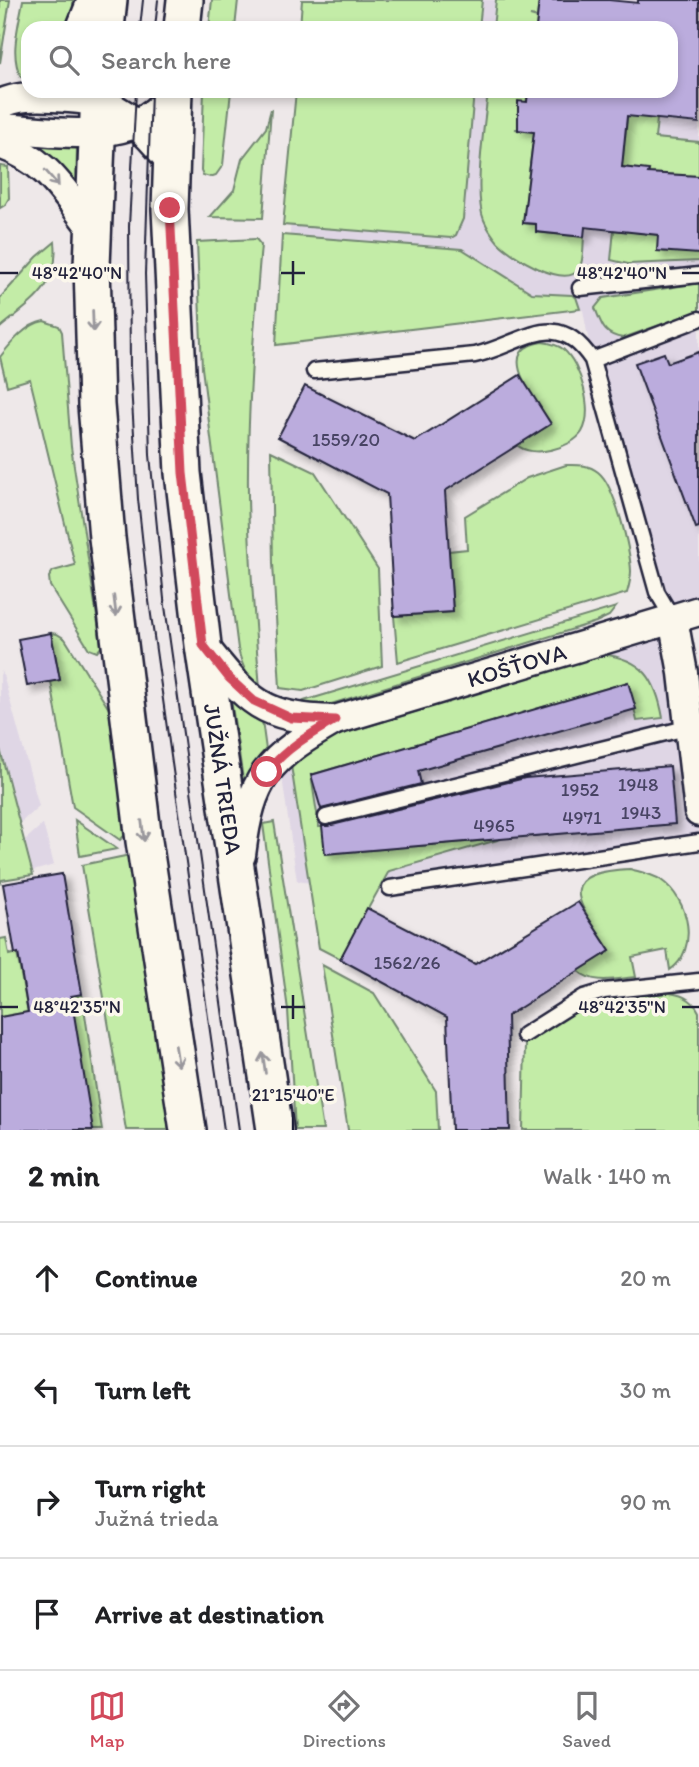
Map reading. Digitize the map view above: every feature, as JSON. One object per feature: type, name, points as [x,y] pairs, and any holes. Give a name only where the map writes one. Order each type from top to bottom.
[{"type":"street","points":[[84,21],[92,0]]},
{"type":"street","points":[[107,21],[109,0]]},
{"type":"street","points":[[183,21],[185,0]]},
{"type":"street","points":[[59,98],[81,99],[98,109]]},
{"type":"street","points":[[134,124],[156,113],[169,98]]},
{"type":"street","name":"JUŽNÁ TRIEDA","points":[[174,98],[171,163],[178,415],[183,473],[203,645],[275,1130]]},
{"type":"street","points":[[0,128],[109,106],[155,141],[171,163]]},
{"type":"street","points":[[98,109],[92,228],[96,405],[107,538],[145,841],[188,1130]]},
{"type":"street","points":[[0,144],[22,152],[38,163],[92,228]]},
{"type":"street","points":[[686,615],[690,727],[699,812]]},
{"type":"street","name":"KOŠŤOVA","points":[[335,720],[686,615]]},
{"type":"street","points":[[203,645],[229,678],[254,701],[291,718],[335,720]]},
{"type":"street","points":[[237,882],[245,824],[255,790],[279,756],[335,720]]},
{"type":"lane","points":[[580,288],[699,275]]},
{"type":"lane","points":[[592,360],[699,319]]},
{"type":"lane","points":[[314,371],[475,355],[494,351],[538,333],[564,333],[574,338],[592,360],[657,592],[686,615]]},
{"type":"lane","points":[[326,817],[690,727]]},
{"type":"lane","points":[[390,888],[699,842]]},
{"type":"lane","points":[[524,1035],[584,997],[604,991],[699,981]]},
{"type":"shaded area","points":[[302,0],[699,0],[699,611],[673,619],[699,812],[699,842],[390,888],[338,887],[297,881],[279,756],[301,740],[672,619],[592,360],[583,310],[281,344],[297,145],[296,98],[678,98],[678,21],[300,21]]},
{"type":"shaded area","points":[[2,671],[39,806],[20,823],[0,749]]},
{"type":"shaded area","points":[[43,824],[54,865],[33,871],[25,840]]},
{"type":"green space","points":[[0,0],[10,0],[0,63]]},
{"type":"green space","points":[[23,0],[73,0],[69,21],[21,21],[21,77],[15,49]]},
{"type":"green space","points":[[212,0],[238,0],[236,21],[210,21]]},
{"type":"green space","points":[[302,0],[482,0],[480,21],[300,21]]},
{"type":"green space","points":[[496,0],[539,0],[537,17],[530,16],[537,18],[537,21],[494,21]]},
{"type":"green space","points":[[204,98],[230,98],[223,165],[216,175],[210,177],[203,175]]},
{"type":"green space","points":[[295,98],[473,98],[463,219],[456,235],[451,238],[283,225]]},
{"type":"green space","points":[[487,98],[527,98],[523,129],[515,129],[534,132],[523,223],[536,224],[536,232],[584,237],[581,266],[572,274],[550,273],[525,262],[498,242],[490,231],[481,208]]},
{"type":"green space","points":[[629,98],[659,98],[655,138],[699,142],[699,261],[628,264],[611,260],[614,230],[642,233],[649,171],[622,167]]},
{"type":"green space","points":[[271,109],[263,218],[210,217],[234,190],[242,159],[266,128]]},
{"type":"green space","points":[[38,141],[77,147],[76,192],[38,148]]},
{"type":"green space","points":[[0,166],[8,167],[9,198],[0,208]]},
{"type":"green space","points":[[282,235],[462,249],[532,293],[576,297],[580,309],[276,345]]},
{"type":"green space","points":[[256,239],[261,245],[250,402],[248,496],[260,689],[246,671],[238,649],[202,368],[197,242]]},
{"type":"green space","points":[[55,242],[53,271],[48,282],[32,301],[0,328],[0,298],[37,257]]},
{"type":"green space","points":[[699,283],[699,311],[623,338],[607,332],[595,308],[603,298]]},
{"type":"green space","points":[[44,321],[59,326],[62,332],[71,447],[101,647],[97,652],[89,649],[50,586],[49,577],[53,571],[75,565],[30,379],[7,386],[0,357],[25,330]]},
{"type":"green space","points":[[542,342],[563,349],[575,365],[584,388],[587,412],[582,432],[570,443],[551,450],[532,451],[517,445],[551,424],[529,390],[519,365],[520,355],[527,347]]},
{"type":"green space","points":[[271,451],[315,472],[378,569],[382,666],[303,691],[280,688],[273,563]]},
{"type":"green space","points":[[566,465],[594,469],[610,490],[625,533],[630,561],[631,576],[627,593],[398,662],[394,616],[453,612],[449,551],[467,549],[465,516],[527,478]]},
{"type":"green space","points":[[616,607],[609,616],[596,622],[328,705],[315,708],[295,706],[304,701]]},
{"type":"green space","points":[[51,633],[65,639],[109,709],[127,833],[120,840],[73,807],[51,682],[60,680]]},
{"type":"green space","points":[[601,654],[628,661],[646,673],[656,692],[663,718],[637,721],[628,682],[311,775],[319,827],[323,827],[325,854],[501,839],[389,871],[340,959],[319,948],[290,759],[308,745]]},
{"type":"green space","points":[[230,693],[261,713],[267,757],[244,786]]},
{"type":"green space","points":[[0,749],[33,875],[2,880],[0,884]]},
{"type":"green space","points":[[75,820],[117,849],[80,856]]},
{"type":"green space","points":[[274,822],[323,1130],[295,1130],[288,1010],[263,824]]},
{"type":"green space","points":[[130,855],[169,1130],[126,1130],[82,865]]},
{"type":"green space","points":[[630,869],[661,880],[679,900],[687,925],[685,950],[670,970],[667,950],[632,957],[636,977],[605,980],[591,978],[578,971],[610,951],[582,906],[580,884],[589,877],[605,872]]},
{"type":"green space","points":[[6,938],[9,955],[17,953],[28,1012],[0,1017],[0,939]]},
{"type":"green space","points":[[322,965],[374,993],[436,1091],[438,1130],[348,1130]]},
{"type":"green space","points":[[664,992],[684,997],[693,1003],[699,1012],[699,1130],[523,1130],[525,1043],[593,1001]]},
{"type":"green space","points":[[82,994],[102,1130],[93,1130],[66,997]]},
{"type":"building","points":[[539,0],[609,0],[638,3],[638,0],[699,0],[699,123],[627,116],[622,167],[649,170],[648,173],[699,176],[699,254],[657,251],[658,235],[585,227],[584,237],[536,232],[536,224],[523,223],[534,132],[518,130],[518,101],[527,102],[527,98],[678,98],[678,21],[537,21]]},
{"type":"building","points":[[699,352],[699,527],[696,528],[635,363],[664,353],[668,363]]},
{"type":"building","points":[[520,375],[551,424],[445,491],[453,612],[394,616],[387,494],[278,437],[305,386],[415,441]]},
{"type":"building","points":[[51,633],[60,680],[27,686],[18,639]]},
{"type":"building","points":[[628,682],[636,709],[418,771],[421,784],[321,809],[311,775]]},
{"type":"building","points":[[670,766],[675,824],[325,854],[322,826],[525,778]]},
{"type":"building","points":[[62,874],[82,994],[71,996],[93,1130],[0,1130],[0,1017],[28,1012],[3,884]]},
{"type":"building","points":[[578,902],[610,951],[507,1016],[510,1130],[452,1130],[447,1017],[340,959],[367,908],[475,964]]},
{"type":"tram line","points":[[141,21],[143,0]]},
{"type":"tram line","points":[[156,21],[158,0]]},
{"type":"tram line","points":[[136,98],[129,226],[130,369],[138,499],[149,601],[224,1130]]},
{"type":"tram line","points":[[151,98],[145,274],[150,455],[164,599],[239,1130]]},
{"type":"route","points":[[170,208],[178,415],[203,645],[229,678],[254,701],[291,718],[335,720],[279,756],[267,772]]}]
